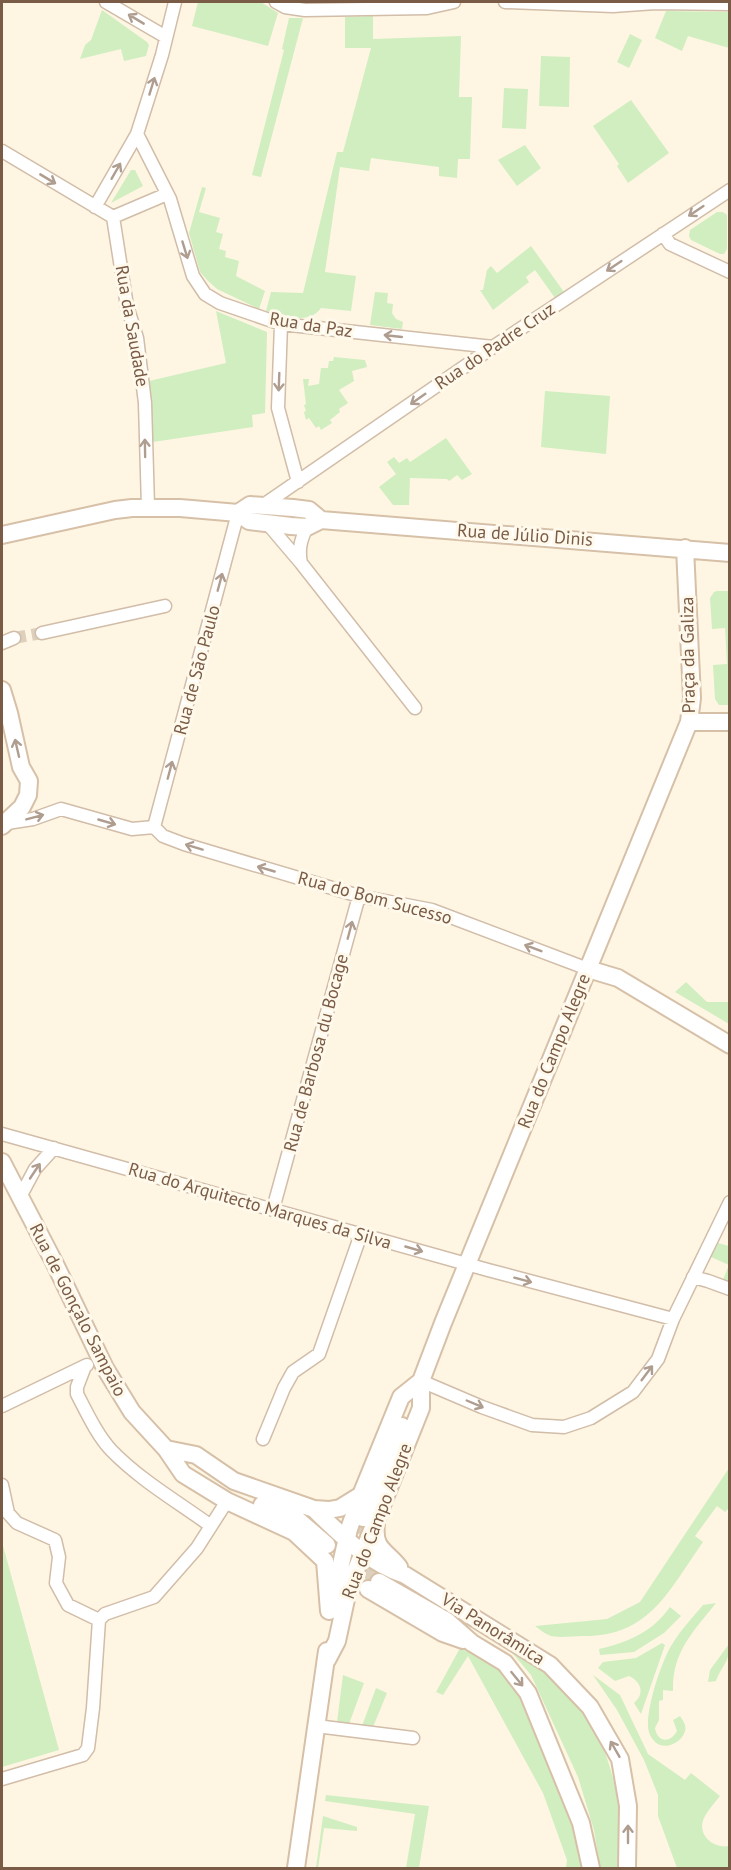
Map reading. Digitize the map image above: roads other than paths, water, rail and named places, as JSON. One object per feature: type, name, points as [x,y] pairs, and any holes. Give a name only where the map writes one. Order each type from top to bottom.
[{"type":"main road","name":"Rua de Júlio Dinis","points":[[2,535],[115,510],[148,507],[238,513],[250,505],[264,515],[309,510],[314,523],[685,548],[729,553]]},
{"type":"main road","name":"Praça da Galiza","points":[[685,548],[692,698],[689,722],[729,722]]},
{"type":"main road","points":[[2,690],[21,767],[29,781],[28,795],[22,807],[4,825]]},
{"type":"main road","name":"Rua do Campo Alegre","points":[[327,1660],[336,1641],[348,1590],[362,1553],[370,1520],[421,1408],[421,1381],[689,722]]},
{"type":"main road","name":"Rua do Bom Sucesso","points":[[588,969],[618,978],[729,1045]]},
{"type":"main road","name":"Rua de Gonçalo Sampaio","points":[[2,1162],[20,1197],[93,1362],[132,1412],[166,1449],[183,1474],[227,1501],[294,1532],[321,1555],[325,1561],[329,1611]]},
{"type":"main road","name":"Rua do Campo Alegre","points":[[296,1869],[327,1660],[329,1611],[348,1541],[349,1528],[401,1397],[421,1381]]},
{"type":"main road","points":[[166,1449],[196,1455],[234,1481],[314,1509],[340,1508],[361,1495]]},
{"type":"main road","points":[[166,1449],[230,1491],[298,1520],[327,1545]]},
{"type":"main road","name":"Via Panorâmica","points":[[314,1509],[362,1553],[391,1571],[405,1575],[550,1665],[590,1707],[620,1759],[628,1806],[627,1869]]},
{"type":"main road","points":[[370,1520],[378,1546],[405,1575]]},
{"type":"main road","points":[[374,1586],[447,1622],[472,1643],[505,1663],[528,1693],[580,1823],[591,1869]]},
{"type":"street","points":[[106,2],[166,38]]},
{"type":"street","points":[[95,207],[137,134],[175,2]]},
{"type":"street","points":[[276,2],[285,7],[305,10],[427,8],[454,2]]},
{"type":"street","points":[[505,2],[613,6],[655,3],[729,4]]},
{"type":"street","name":"Rua da Paz","points":[[137,134],[167,194],[193,276],[206,294],[220,303],[280,324],[493,346]]},
{"type":"street","points":[[2,151],[113,217],[167,194]]},
{"type":"street","name":"Rua do Padre Cruz","points":[[264,515],[298,482],[493,346],[729,190]]},
{"type":"street","name":"Rua da Saudade","points":[[113,217],[127,306],[137,338],[145,403],[148,507]]},
{"type":"street","points":[[663,234],[670,244],[729,272]]},
{"type":"street","points":[[280,324],[278,408],[298,482]]},
{"type":"street","name":"Rua de São Paulo","points":[[154,827],[238,513]]},
{"type":"street","points":[[264,515],[415,708]]},
{"type":"street","points":[[301,563],[299,554],[301,541],[314,523]]},
{"type":"street","points":[[42,633],[165,606]]},
{"type":"street","points":[[4,825],[33,819],[61,809],[132,829],[154,827]]},
{"type":"street","name":"Rua do Bom Sucesso","points":[[154,827],[163,836],[184,844],[359,896],[432,910],[588,969]]},
{"type":"street","name":"Rua de Barbosa du Bocage","points":[[273,1209],[359,896]]},
{"type":"street","name":"Rua do Arquitecto Marques da Silva","points":[[2,1134],[467,1264],[674,1319]]},
{"type":"street","points":[[20,1197],[35,1169],[54,1148]]},
{"type":"street","points":[[421,1381],[532,1425],[564,1427],[591,1418],[633,1392],[658,1359],[674,1319],[729,1202]]},
{"type":"street","points":[[263,1439],[293,1372],[320,1354],[361,1234]]},
{"type":"street","points":[[693,1277],[729,1289]]},
{"type":"street","points":[[2,1406],[93,1362]]},
{"type":"street","points":[[93,1362],[76,1387],[77,1394],[100,1434],[111,1449],[150,1483],[212,1526]]},
{"type":"street","points":[[2,1485],[8,1513],[17,1523],[55,1540],[59,1557],[56,1583],[68,1605],[99,1620]]},
{"type":"street","points":[[2,1779],[83,1755],[88,1748],[93,1708],[99,1620],[105,1614],[154,1598],[197,1548],[227,1501]]},
{"type":"street","points":[[316,1726],[413,1738]]},
{"type":"tunnel","points":[[14,638],[42,633]]},
{"type":"tunnel","points":[[363,1518],[362,1553],[368,1568],[379,1582]]}]
